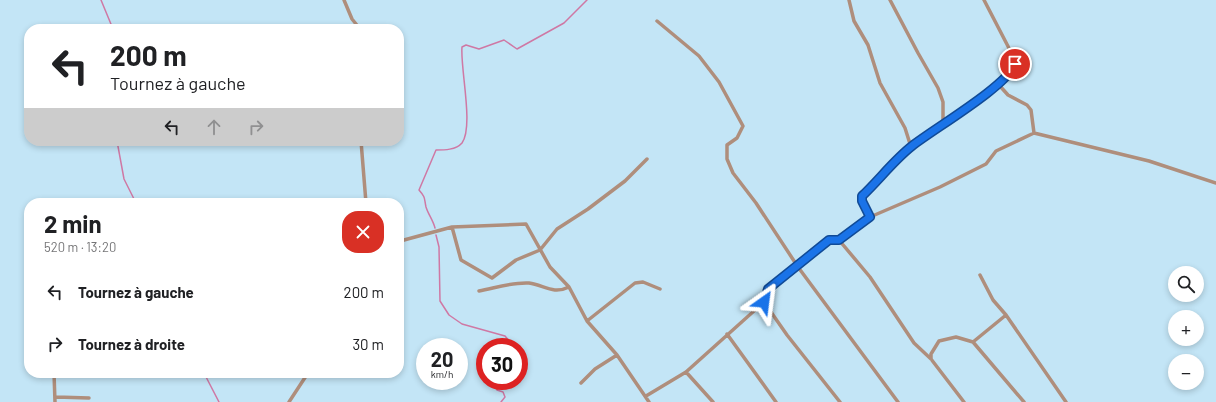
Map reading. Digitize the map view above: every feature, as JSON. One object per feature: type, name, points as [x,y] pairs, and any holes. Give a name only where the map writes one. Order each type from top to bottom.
[{"type":"street","points":[[344,0],[352,19],[356,24]]},
{"type":"street","points":[[849,0],[854,21],[868,45],[880,83],[905,128],[911,146]]},
{"type":"street","points":[[890,0],[938,88],[943,102],[943,123]]},
{"type":"street","points":[[870,217],[862,201],[862,196],[911,146],[999,85],[1012,71],[1015,64],[1012,54],[984,0]]},
{"type":"street","points":[[657,21],[694,52],[719,82],[743,126],[737,138],[727,145],[727,159],[733,173],[756,203],[798,266],[898,402]]},
{"type":"street","points":[[999,85],[1008,95],[1026,105],[1031,110],[1034,133]]},
{"type":"street","points":[[646,396],[686,372],[764,302],[768,289],[829,240],[839,240],[870,217],[940,187],[980,167],[987,163],[996,151],[1034,133],[1149,161],[1216,183]]},
{"type":"street","points":[[361,146],[366,198]]},
{"type":"street","points":[[452,227],[461,260],[492,278],[516,260],[540,250],[557,229],[588,209],[625,181],[647,159]]},
{"type":"street","points":[[404,240],[452,227],[526,224],[550,267],[568,287],[587,321],[617,355],[649,402]]},
{"type":"street","points":[[839,240],[870,278],[914,343],[931,359],[964,402]]},
{"type":"street","points":[[980,275],[992,300],[1006,315],[1066,402]]},
{"type":"street","points":[[587,321],[636,283],[643,282],[660,289]]},
{"type":"street","points":[[479,291],[513,284],[530,283],[554,291],[568,287]]},
{"type":"street","points":[[764,302],[787,335],[840,402]]},
{"type":"street","points":[[973,342],[1006,315]]},
{"type":"street","points":[[727,334],[776,402]]},
{"type":"street","points":[[931,359],[931,354],[939,341],[956,337],[973,342],[1024,402]]},
{"type":"street","points":[[581,383],[595,369],[617,355]]},
{"type":"street","points":[[686,372],[714,402]]},
{"type":"street","points":[[54,378],[56,402]]},
{"type":"street","points":[[289,402],[305,378]]},
{"type":"street","points":[[56,397],[89,398]]},
{"type":"waterway","points":[[101,0],[111,24]]},
{"type":"waterway","points":[[435,228],[427,210],[424,197],[419,190],[436,150],[457,147],[462,143],[465,135],[467,111],[462,47],[466,45],[479,49],[504,40],[517,49],[564,23],[587,0]]},
{"type":"waterway","points":[[118,146],[124,179],[134,198]]},
{"type":"waterway","points":[[436,235],[439,247],[440,301],[449,315],[462,324],[505,336],[507,338]]},
{"type":"waterway","points":[[207,378],[219,402]]},
{"type":"waterway","points":[[497,390],[503,392],[505,397],[501,402]]},
{"type":"route","points":[[764,302],[768,289],[829,240],[832,238],[839,240],[870,217],[862,201],[862,196],[911,146],[999,85],[1012,71],[1015,64]]}]
